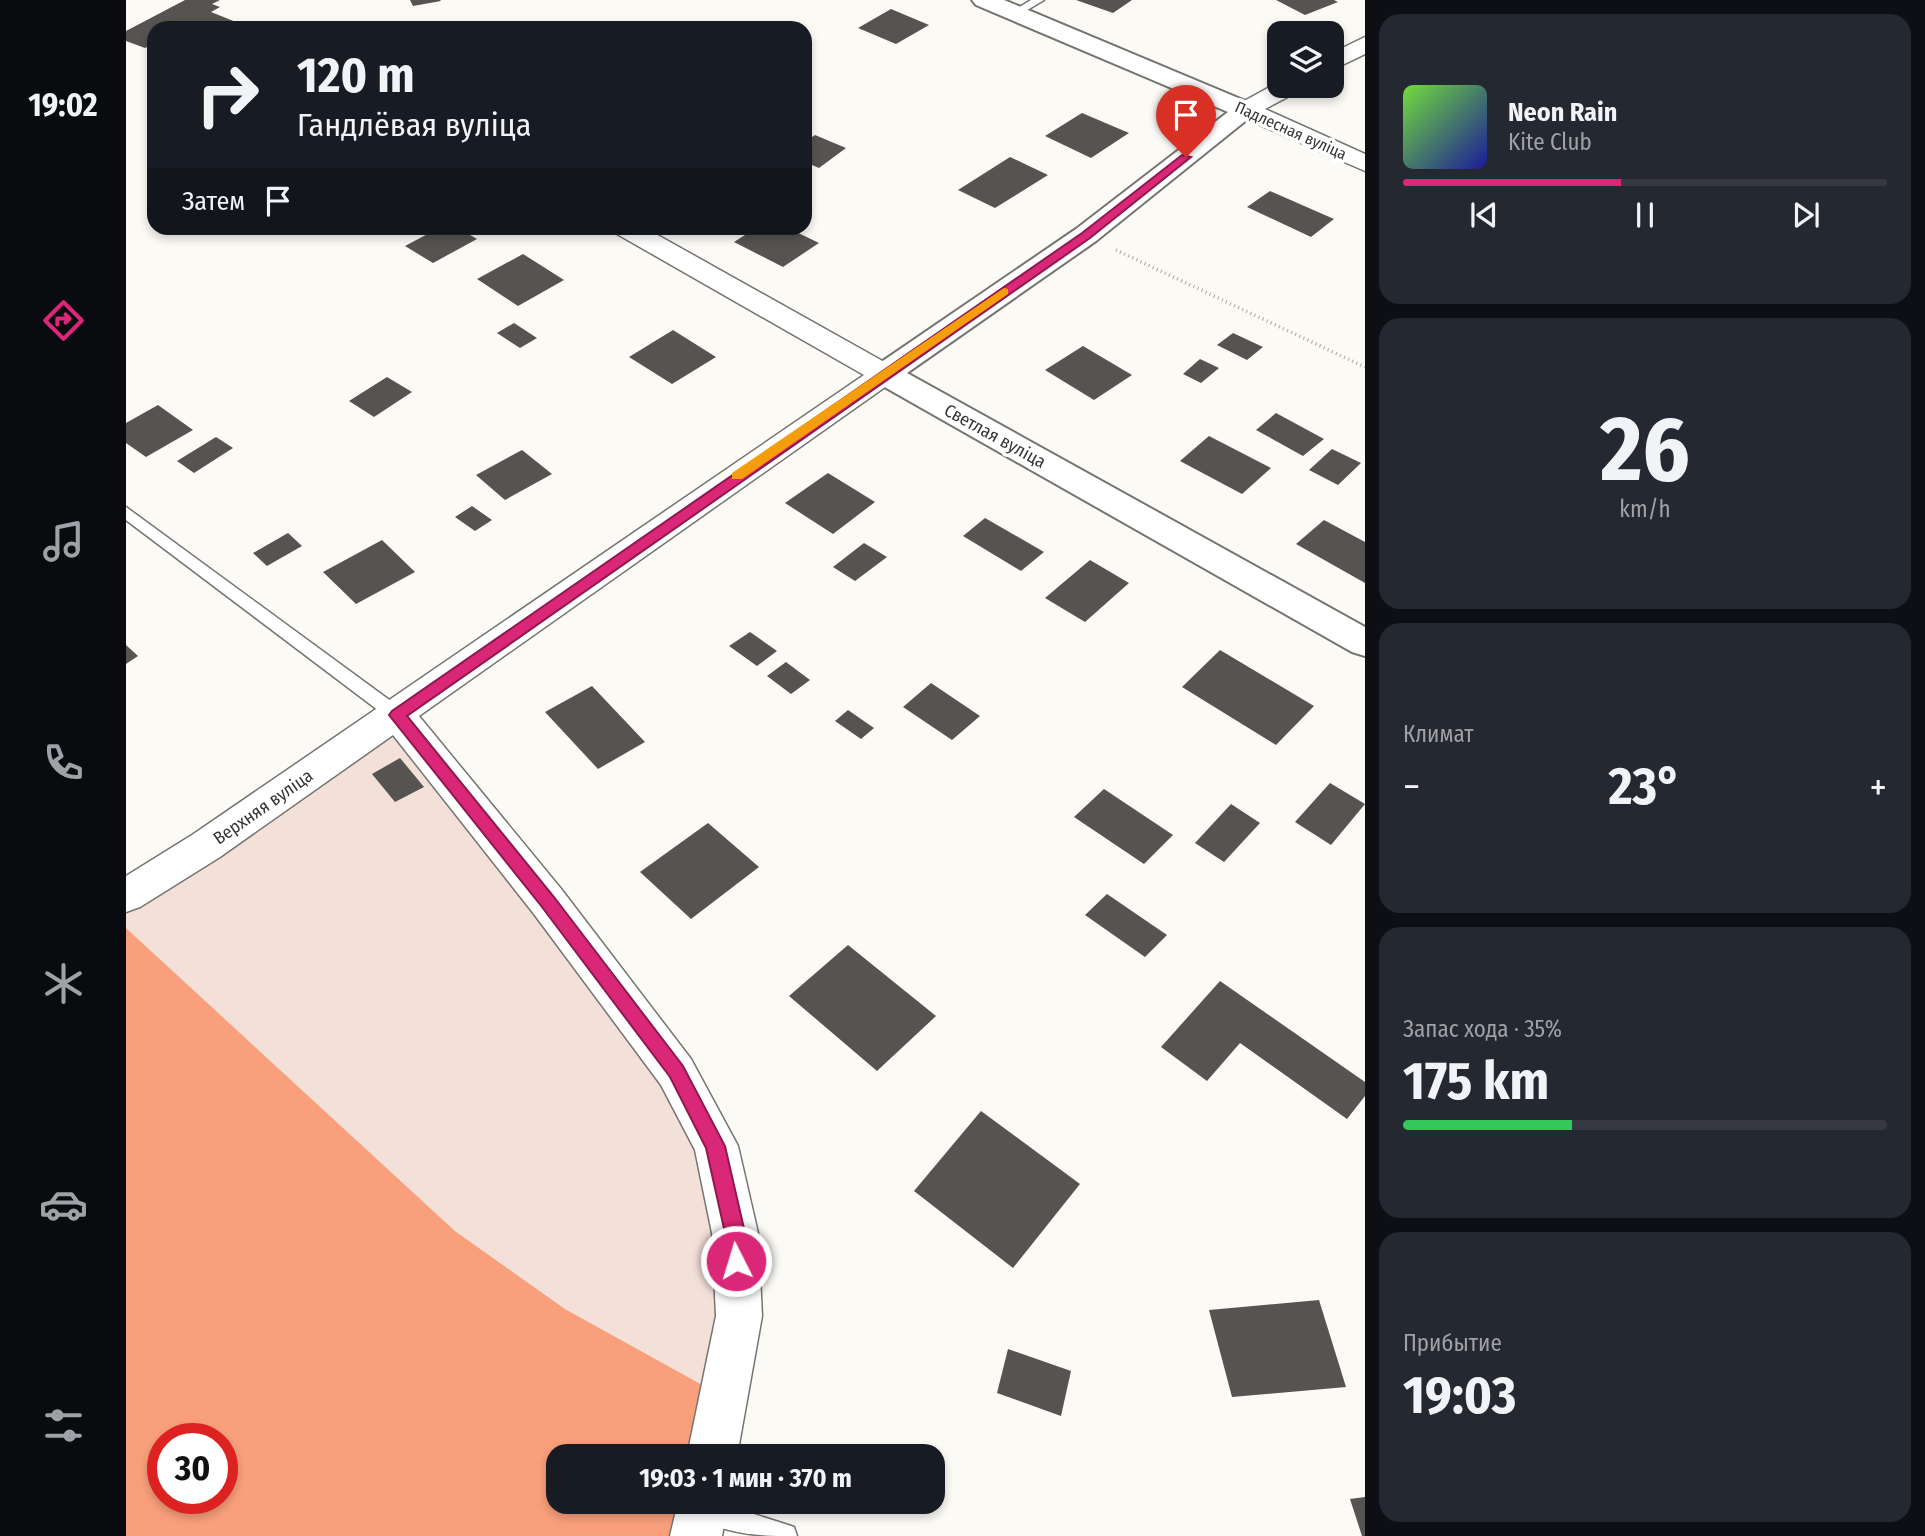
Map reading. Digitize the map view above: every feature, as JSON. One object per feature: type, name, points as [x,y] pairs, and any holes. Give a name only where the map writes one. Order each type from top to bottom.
[{"type":"street","name":"Падлесная вуліца","points":[[984,0],[1365,163]]},
{"type":"street","points":[[1344,55],[1365,44]]},
{"type":"street","points":[[885,374],[1086,235],[1246,110],[1268,98]]},
{"type":"street","name":"Светлая вуліца","points":[[638,235],[1365,643]]},
{"type":"street","name":"Верхняя вуліца","points":[[126,896],[206,846],[397,715],[885,374]]},
{"type":"street","points":[[397,715],[548,902],[676,1072],[716,1146],[735,1233],[739,1316],[714,1444]]},
{"type":"lane","points":[[1015,13],[1039,0]]},
{"type":"lane","points":[[126,512],[397,715]]},
{"type":"lane","points":[[700,1515],[785,1536]]},
{"type":"path","points":[[1086,235],[1365,367]]},
{"type":"shaded area","points":[[397,715],[716,1146],[724,1397],[565,1309],[455,1231],[126,928],[126,896]]},
{"type":"shaded area","points":[[126,928],[455,1231],[565,1309],[724,1397],[714,1444],[546,1444],[546,1514],[701,1514],[696,1536],[126,1536]]},
{"type":"building","points":[[185,0],[220,0],[212,4],[220,7],[211,12],[234,21],[147,21],[145,48],[126,41],[126,31]]},
{"type":"building","points":[[410,0],[440,0],[441,1],[413,6]]},
{"type":"building","points":[[1076,0],[1132,0],[1113,13]]},
{"type":"building","points":[[1276,0],[1334,0],[1338,2],[1305,15]]},
{"type":"building","points":[[891,9],[929,25],[896,44],[858,28]]},
{"type":"building","points":[[1082,113],[1129,133],[1091,158],[1045,136]]},
{"type":"building","points":[[815,135],[846,148],[819,168],[812,165],[812,137]]},
{"type":"building","points":[[1010,157],[1048,175],[995,208],[958,190]]},
{"type":"building","points":[[1270,191],[1334,219],[1311,237],[1247,207]]},
{"type":"building","points":[[426,235],[470,235],[477,239],[433,263],[405,246]]},
{"type":"building","points":[[745,235],[802,235],[819,243],[783,267],[734,242]]},
{"type":"building","points":[[523,254],[564,280],[518,306],[477,279]]},
{"type":"building","points":[[514,323],[537,338],[520,348],[497,333]]},
{"type":"building","points":[[673,330],[716,357],[672,384],[629,357]]},
{"type":"building","points":[[1233,333],[1263,347],[1247,360],[1217,345]]},
{"type":"building","points":[[1083,346],[1132,375],[1094,400],[1045,370]]},
{"type":"building","points":[[1200,359],[1219,368],[1201,383],[1183,374]]},
{"type":"building","points":[[387,377],[412,392],[374,417],[349,401]]},
{"type":"building","points":[[158,405],[193,430],[146,457],[126,443],[126,423]]},
{"type":"building","points":[[1276,413],[1324,439],[1303,456],[1256,430]]},
{"type":"building","points":[[1209,436],[1271,468],[1242,494],[1180,461]]},
{"type":"building","points":[[216,437],[233,448],[194,473],[177,461]]},
{"type":"building","points":[[1332,449],[1361,463],[1338,485],[1309,470]]},
{"type":"building","points":[[522,450],[552,474],[505,500],[476,475]]},
{"type":"building","points":[[828,473],[875,502],[833,534],[785,503]]},
{"type":"building","points":[[472,506],[492,520],[475,531],[455,517]]},
{"type":"building","points":[[985,518],[1044,552],[1021,571],[963,536]]},
{"type":"building","points":[[1324,520],[1365,542],[1365,583],[1296,544]]},
{"type":"building","points":[[288,533],[302,546],[267,566],[253,553]]},
{"type":"building","points":[[382,540],[415,572],[356,604],[323,572]]},
{"type":"building","points":[[864,543],[887,557],[855,581],[833,567]]},
{"type":"building","points":[[1090,560],[1129,583],[1085,622],[1045,598]]},
{"type":"building","points":[[750,632],[777,651],[757,666],[729,646]]},
{"type":"building","points":[[126,645],[138,656],[126,664]]},
{"type":"building","points":[[1220,650],[1314,706],[1276,745],[1182,687]]},
{"type":"building","points":[[786,662],[810,680],[791,694],[767,676]]},
{"type":"building","points":[[931,683],[980,716],[952,740],[903,707]]},
{"type":"building","points":[[592,686],[645,742],[598,769],[545,712]]},
{"type":"building","points":[[848,710],[874,728],[861,739],[835,721]]},
{"type":"building","points":[[400,758],[424,787],[395,802],[372,774]]},
{"type":"building","points":[[1330,783],[1365,804],[1331,845],[1295,822]]},
{"type":"building","points":[[1104,789],[1173,835],[1144,864],[1074,817]]},
{"type":"building","points":[[1231,804],[1260,823],[1224,862],[1195,843]]},
{"type":"building","points":[[708,823],[759,867],[691,919],[640,872]]},
{"type":"building","points":[[1107,894],[1167,935],[1145,957],[1085,915]]},
{"type":"building","points":[[848,945],[936,1016],[877,1071],[789,996]]},
{"type":"building","points":[[1220,981],[1365,1082],[1365,1096],[1347,1119],[1240,1043],[1207,1081],[1161,1047]]},
{"type":"building","points":[[981,1111],[1080,1184],[1013,1268],[914,1191]]},
{"type":"building","points":[[1319,1300],[1346,1387],[1232,1397],[1209,1310]]},
{"type":"building","points":[[1008,1349],[1071,1371],[1061,1416],[997,1393]]},
{"type":"building","points":[[1365,1497],[1365,1536],[1362,1536],[1350,1499]]},
{"type":"slow traffic","points":[[737,476],[1004,292]]},
{"type":"route","points":[[736,1261],[735,1233],[716,1146],[676,1072],[548,902],[397,715],[769,453],[1086,235],[1186,157]]}]
